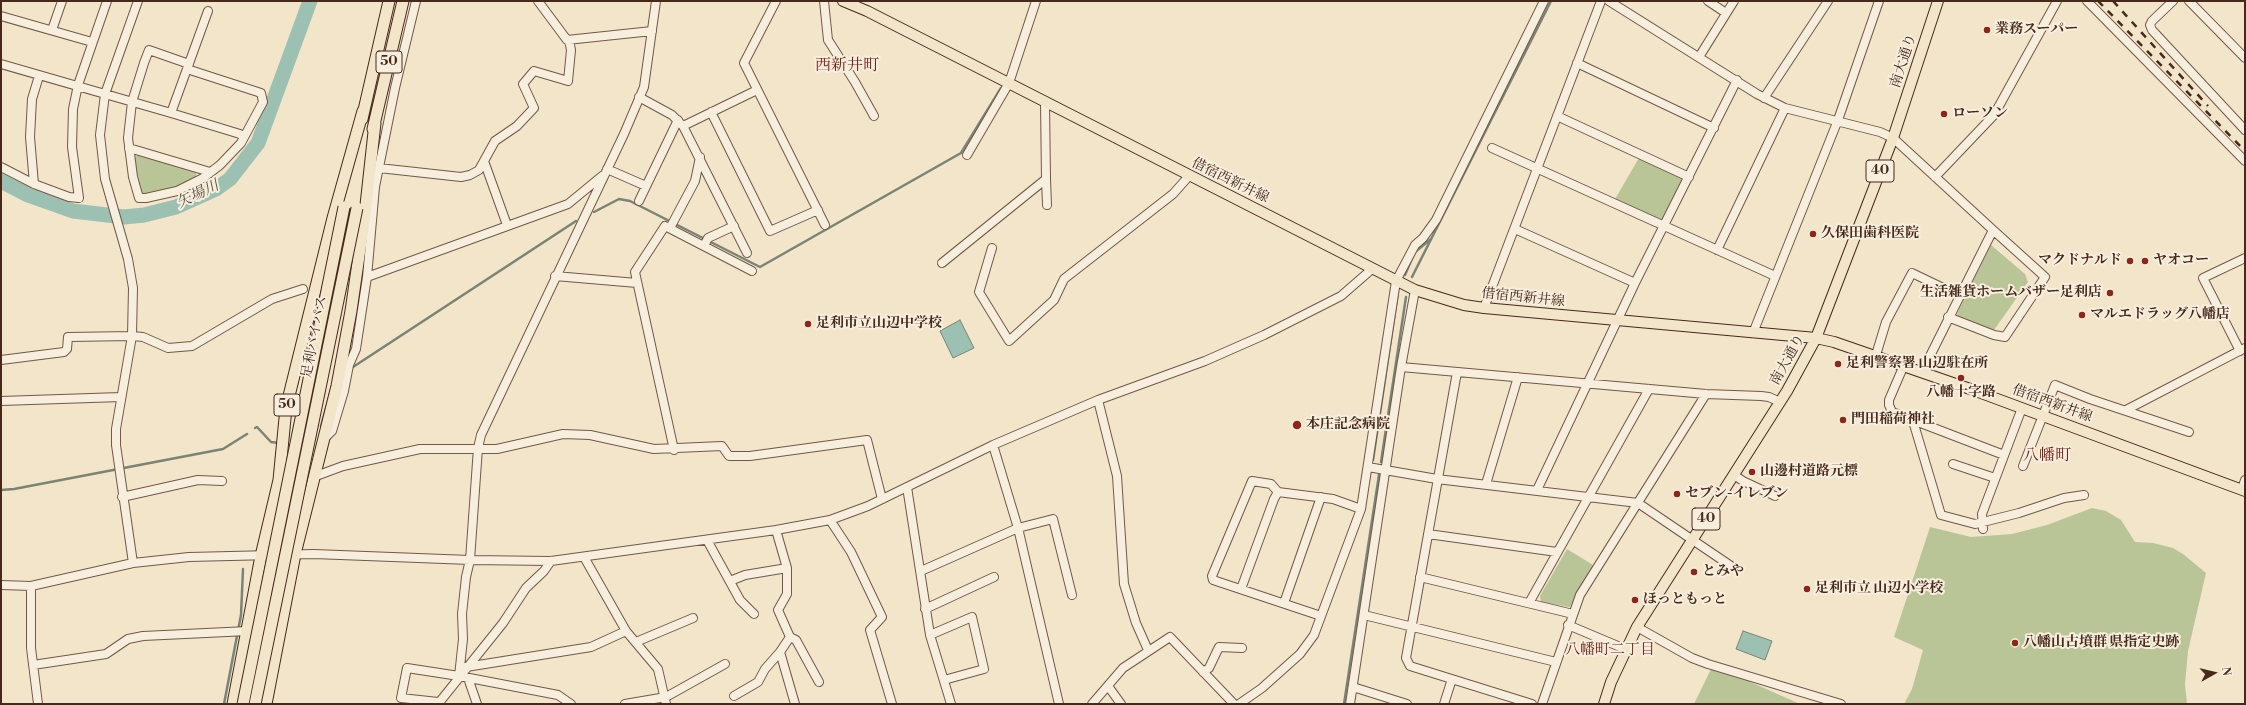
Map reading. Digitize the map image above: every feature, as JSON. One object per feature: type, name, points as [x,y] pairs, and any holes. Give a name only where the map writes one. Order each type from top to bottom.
[{"type":"highway","name":"足利バイパス","points":[[234,704],[344,208],[363,112],[389,1]]},
{"type":"highway","name":"足利バイパス","points":[[255,704],[357,208],[403,1]]},
{"type":"highway","name":"50","points":[[234,704],[261,556],[279,480],[285,416],[333,218],[363,112]]},
{"type":"highway","name":"50","points":[[266,704],[296,554],[325,438],[351,312],[365,214],[375,123]]},
{"type":"main road","name":"借宿西新井線","points":[[843,1],[867,11],[1415,290],[1464,305],[1484,308],[1816,338],[1904,365],[2042,416],[2244,487]]},
{"type":"main road","name":"南大通り","points":[[1604,704],[1611,682],[1625,649],[1637,627],[1780,402],[1816,338],[1893,138],[1938,1]]},
{"type":"street","points":[[52,30],[62,1]]},
{"type":"street","points":[[1,167],[34,184],[69,197],[79,198],[72,147],[73,109],[78,85],[107,1]]},
{"type":"street","points":[[133,563],[122,497],[116,445],[121,397],[132,336],[133,288],[105,178],[101,148],[101,120],[105,94],[138,1]]},
{"type":"street","points":[[325,438],[332,431],[344,391],[349,365],[356,349],[367,277],[375,187],[416,1]]},
{"type":"street","points":[[379,168],[461,177],[470,175],[479,170],[495,141],[517,126],[534,108],[523,84],[534,71],[568,81],[571,50],[569,40],[538,1]]},
{"type":"street","points":[[459,676],[463,639],[463,594],[470,560],[478,448],[481,434],[644,88],[656,1]]},
{"type":"street","points":[[776,1],[744,63],[825,225]]},
{"type":"street","points":[[824,1],[828,40],[855,82],[874,116]]},
{"type":"street","points":[[966,155],[1009,83],[1036,1]]},
{"type":"street","points":[[1239,704],[1262,688],[1300,654],[1314,635],[1361,509],[1396,281],[1415,245],[1423,238],[1436,220],[1544,1]]},
{"type":"street","points":[[1484,308],[1601,1]]},
{"type":"street","points":[[1609,1],[1764,98],[1785,108],[1838,120],[1880,132],[1893,138],[2045,276],[2005,337],[1994,335],[1948,317]]},
{"type":"street","points":[[1708,1],[1726,13]]},
{"type":"street","points":[[1699,57],[1734,1]]},
{"type":"street","points":[[1764,98],[1828,1]]},
{"type":"street","points":[[1753,333],[1838,120],[1879,1]]},
{"type":"street","points":[[1936,177],[1994,115],[2057,1]]},
{"type":"street","points":[[2087,1],[2242,159]]},
{"type":"street","points":[[2173,1],[2152,21],[2150,25],[2152,30],[2244,127]]},
{"type":"street","points":[[2189,1],[2243,52]]},
{"type":"street","points":[[172,113],[208,11]]},
{"type":"street","points":[[1,16],[92,42]]},
{"type":"street","points":[[569,40],[652,31]]},
{"type":"street","points":[[149,50],[188,67],[261,93],[263,102],[244,137],[227,159],[210,172],[177,191],[146,198],[138,198],[129,148],[132,102],[149,50]]},
{"type":"street","points":[[1577,63],[1714,128]]},
{"type":"street","points":[[1,64],[172,113],[240,134],[244,137]]},
{"type":"street","points":[[34,184],[30,137],[32,99],[39,76]]},
{"type":"street","points":[[1537,490],[1589,383],[1635,282],[1737,80]]},
{"type":"street","points":[[639,201],[680,123],[711,112],[758,90]]},
{"type":"street","points":[[639,97],[672,115],[680,123],[700,157],[747,253]]},
{"type":"street","points":[[1045,102],[1047,205]]},
{"type":"street","points":[[1717,250],[1785,108]]},
{"type":"street","points":[[711,112],[770,231],[818,210]]},
{"type":"street","points":[[1557,116],[1688,177]]},
{"type":"street","points":[[129,148],[210,172]]},
{"type":"street","points":[[1492,148],[1775,276]]},
{"type":"street","points":[[670,228],[695,181],[700,157]]},
{"type":"street","points":[[484,161],[507,225]]},
{"type":"street","points":[[367,277],[568,204],[606,171]]},
{"type":"street","points":[[606,171],[646,186]]},
{"type":"street","points":[[992,248],[979,292],[1009,341],[1054,300],[1064,280],[1173,194],[1189,176]]},
{"type":"street","points":[[942,263],[1046,179]]},
{"type":"street","points":[[674,450],[635,272],[665,226],[752,270]]},
{"type":"street","points":[[704,246],[708,238],[734,226]]},
{"type":"street","points":[[1515,228],[1635,282]]},
{"type":"street","points":[[1922,372],[1948,317],[1993,230]]},
{"type":"street","points":[[2126,410],[2242,350],[2203,278],[2245,258]]},
{"type":"street","points":[[1,585],[10,587],[31,586],[162,558],[296,554],[470,560],[551,561],[776,530],[830,520],[882,499],[993,445],[1098,400],[1205,361],[1264,335],[1340,296],[1372,269]]},
{"type":"street","points":[[1876,356],[1886,322],[1912,273],[1960,296]]},
{"type":"street","points":[[555,276],[638,283]]},
{"type":"street","points":[[1,360],[64,352],[67,349],[68,337],[132,336],[143,337],[168,348],[192,346],[272,299],[303,289]]},
{"type":"street","points":[[1350,704],[1401,367],[1415,290]]},
{"type":"street","points":[[1904,365],[1889,405],[1892,412],[2004,455]]},
{"type":"street","points":[[1401,367],[1706,394],[1769,397],[1780,402]]},
{"type":"street","points":[[1457,372],[1406,658],[1407,663],[1410,666],[1532,704]]},
{"type":"street","points":[[1486,484],[1518,377]]},
{"type":"street","points":[[2023,466],[2055,385],[2090,399],[2189,432]]},
{"type":"street","points":[[1529,603],[1649,389]]},
{"type":"street","points":[[1542,704],[1568,625],[1580,596],[1706,394]]},
{"type":"street","points":[[1,401],[121,397]]},
{"type":"street","points":[[1098,400],[1118,476],[1124,584],[1136,623],[1148,650]]},
{"type":"street","points":[[1983,525],[1982,514],[2022,408]]},
{"type":"street","points":[[1913,421],[1941,515],[1983,525],[2064,498],[2084,495]]},
{"type":"street","points":[[316,476],[343,466],[420,449],[497,449],[563,434],[590,435],[654,449],[674,450],[722,446],[729,456],[750,456],[867,440],[882,499]]},
{"type":"street","points":[[993,445],[1018,528],[1059,704]]},
{"type":"street","points":[[1954,464],[1995,478]]},
{"type":"street","points":[[1368,467],[1437,478],[1638,503],[1730,566]]},
{"type":"street","points":[[1734,475],[1774,496]]},
{"type":"street","points":[[122,497],[198,480],[222,481]]},
{"type":"street","points":[[1321,616],[1213,580],[1212,576],[1246,498],[1249,484],[1252,481],[1271,484],[1278,492],[1320,497],[1361,509]]},
{"type":"street","points":[[907,487],[930,635],[951,704]]},
{"type":"street","points":[[1241,589],[1274,499],[1278,492]]},
{"type":"street","points":[[1284,603],[1320,497]]},
{"type":"street","points":[[921,571],[1018,528],[1053,519],[1072,595]]},
{"type":"street","points":[[830,520],[851,552],[882,617],[870,630],[892,704]]},
{"type":"street","points":[[776,530],[787,568],[787,594],[778,610],[790,637],[796,640],[819,682]]},
{"type":"street","points":[[1428,534],[1557,552]]},
{"type":"street","points":[[707,540],[740,600],[754,614]]},
{"type":"street","points":[[584,557],[626,631],[658,669],[666,700]]},
{"type":"street","points":[[551,561],[544,571],[526,588],[503,623],[466,667],[459,676],[438,703],[401,698],[408,668],[459,676],[558,695],[571,704]]},
{"type":"street","points":[[730,581],[745,576],[787,568]]},
{"type":"street","points":[[925,609],[994,577]]},
{"type":"street","points":[[1420,577],[1573,614]]},
{"type":"street","points":[[31,586],[32,665],[38,704]]},
{"type":"street","points":[[1364,615],[1556,662]]},
{"type":"street","points":[[930,635],[972,617],[984,669],[944,680]]},
{"type":"street","points":[[636,642],[693,618]]},
{"type":"street","points":[[1568,625],[1625,649]]},
{"type":"street","points":[[1637,627],[1692,658],[1841,704]]},
{"type":"street","points":[[32,665],[106,654],[128,639],[143,636],[248,631]]},
{"type":"street","points":[[466,667],[591,647],[626,631]]},
{"type":"street","points":[[734,696],[758,682],[764,669],[780,652],[790,637]]},
{"type":"street","points":[[1092,704],[1124,668],[1148,650],[1170,637],[1234,704]]},
{"type":"street","points":[[1203,672],[1209,668],[1219,647],[1242,648]]},
{"type":"street","points":[[780,652],[796,704]]},
{"type":"street","points":[[625,704],[666,700],[725,664]]},
{"type":"street","points":[[468,678],[477,704]]},
{"type":"street","points":[[1444,704],[1452,679]]},
{"type":"street","points":[[1108,686],[1121,704]]},
{"type":"street","points":[[1353,687],[1407,704]]},
{"type":"shaded area","points":[[138,155],[196,172],[197,179],[175,189],[146,195],[140,192],[133,159]]},
{"type":"shaded area","points":[[1639,158],[1684,178],[1663,221],[1615,199]]},
{"type":"shaded area","points":[[1991,245],[2025,274],[2028,282],[1994,330],[1960,319],[1957,314]]},
{"type":"shaded area","points":[[960,320],[974,348],[953,358],[940,331]]},
{"type":"shaded area","points":[[2092,508],[2106,511],[2121,520],[2135,542],[2153,543],[2173,548],[2183,554],[2206,573],[2188,651],[2185,684],[2187,704],[1904,704],[1912,689],[1923,650],[1894,637],[1930,527],[1971,537],[2012,534],[2047,525]]},
{"type":"shaded area","points":[[1567,549],[1593,565],[1573,605],[1569,607],[1541,602],[1540,596]]},
{"type":"shaded area","points":[[1743,631],[1772,641],[1765,660],[1736,649]]},
{"type":"shaded area","points":[[1711,669],[1746,680],[1800,704],[1694,704]]},
{"type":"waterway","name":"矢場川","points":[[1,181],[28,195],[73,211],[124,217],[144,215],[176,207],[216,189],[230,179],[258,143],[310,1]]},
{"type":"waterway","points":[[1412,277],[1551,1]]},
{"type":"waterway","points":[[594,212],[619,199],[630,201],[760,267],[961,153],[1001,88]]},
{"type":"waterway","points":[[350,369],[576,221]]},
{"type":"waterway","points":[[1415,252],[1431,239]]},
{"type":"waterway","points":[[1405,275],[1413,256]]},
{"type":"waterway","points":[[1373,460],[1398,292]]},
{"type":"waterway","points":[[1381,462],[1406,297]]},
{"type":"waterway","points":[[321,426],[334,379]]},
{"type":"waterway","points":[[255,428],[257,427],[271,442],[279,443]]},
{"type":"waterway","points":[[1,490],[14,489],[223,449],[247,434]]},
{"type":"waterway","points":[[1344,704],[1379,475]]},
{"type":"waterway","points":[[224,704],[241,615],[243,569]]},
{"type":"railway","points":[[2098,1],[2245,151]]},
{"type":"railway","points":[[2113,1],[2208,106]]},
{"type":"place","name":"業務スーパー","points":[[1987,30]]},
{"type":"place","name":"ローソン","points":[[1944,114]]},
{"type":"place","name":"久保田歯科医院","points":[[1813,234]]},
{"type":"place","name":"マクドナルド","points":[[2130,261]]},
{"type":"place","name":"ヤオコー","points":[[2145,261]]},
{"type":"place","name":"生活雑貨ホームバザー足利店","points":[[2110,293]]},
{"type":"place","name":"マルエドラッグ八幡店","points":[[2082,315]]},
{"type":"place","name":"足利市立山辺中学校","points":[[808,324]]},
{"type":"place","name":"足利警察署 山辺駐在所","points":[[1838,364]]},
{"type":"place","name":"八幡十字路","points":[[1961,378]]},
{"type":"place","name":"門田稲荷神社","points":[[1843,420]]},
{"type":"place","name":"本庄記念病院","points":[[1297,425]]},
{"type":"place","name":"山邊村道路元標","points":[[1752,472]]},
{"type":"place","name":"セブン-イレブン","points":[[1677,494]]},
{"type":"place","name":"とみや","points":[[1694,572]]},
{"type":"place","name":"足利市立 山辺小学校","points":[[1807,589]]},
{"type":"place","name":"ほっともっと","points":[[1635,600]]},
{"type":"place","name":"八幡山古墳群 県指定史跡","points":[[2015,643]]},
{"type":"district","name":"西新井町","points":[[847,66]]},
{"type":"district","name":"八幡町","points":[[2047,456]]},
{"type":"district","name":"八幡町二丁目","points":[[1610,650]]}]
